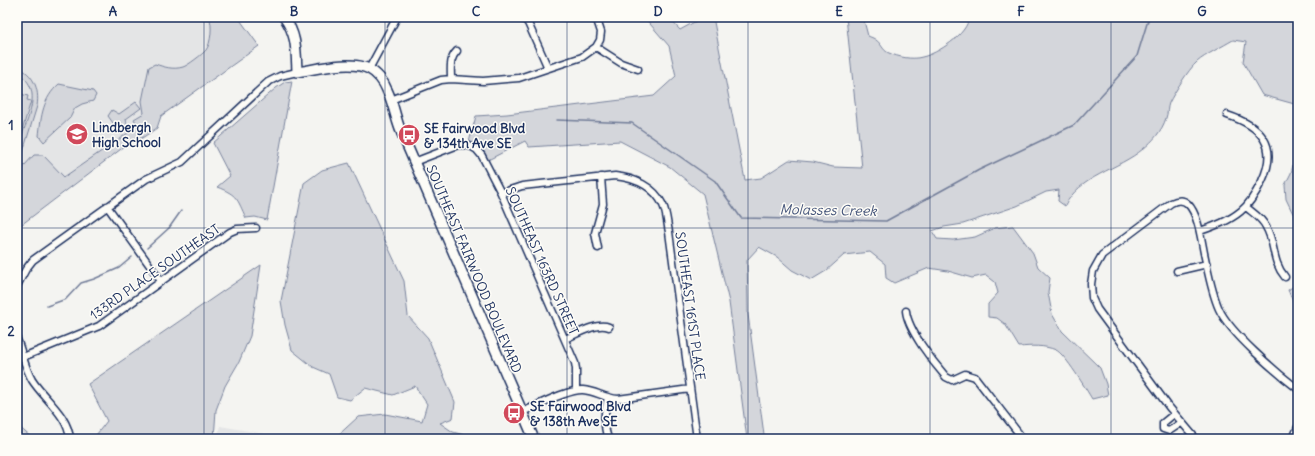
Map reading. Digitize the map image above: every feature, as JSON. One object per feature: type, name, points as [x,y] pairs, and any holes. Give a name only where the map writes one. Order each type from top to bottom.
[{"type":"street","points":[[284,17],[290,26],[296,42],[298,72]]},
{"type":"street","points":[[17,286],[26,268],[34,260],[146,179],[182,162],[268,82],[280,76],[298,72],[347,66],[360,66],[369,69],[397,17]]},
{"type":"street","points":[[523,17],[528,23],[548,68]]},
{"type":"street","points":[[391,100],[441,80],[451,79],[483,81],[519,78],[582,57],[596,47],[600,40],[600,32],[596,17]]},
{"type":"street","points":[[596,47],[621,64],[638,69]]},
{"type":"street","points":[[451,79],[451,60],[457,51]]},
{"type":"street","name":"SOUTHEAST FAIRWOOD BOULEVARD","points":[[369,69],[377,75],[384,85],[391,100],[400,129],[534,439]]},
{"type":"street","points":[[1200,231],[1224,222],[1246,207],[1260,187],[1269,164],[1268,148],[1265,140],[1256,129],[1241,120],[1227,115]]},
{"type":"street","name":"SOUTHEAST 163RD STREET","points":[[414,162],[458,145],[465,145],[477,150],[482,156],[501,193],[575,363],[576,390]]},
{"type":"street","name":"SOUTHEAST 161ST PLACE","points":[[601,177],[620,176],[630,178],[644,184],[659,200],[666,213],[697,439]]},
{"type":"street","points":[[501,193],[522,186],[601,177],[603,204],[595,233],[598,248]]},
{"type":"street","points":[[1196,439],[1174,414],[1097,309],[1091,292],[1092,277],[1096,264],[1102,255],[1171,203],[1178,200],[1186,202],[1190,207],[1200,231],[1219,309],[1227,321],[1235,332],[1253,350],[1298,389]]},
{"type":"street","points":[[107,206],[161,281]]},
{"type":"street","points":[[1246,207],[1258,216],[1266,227],[1277,266],[1285,277]]},
{"type":"street","name":"133RD PLACE SOUTHEAST","points":[[23,357],[99,326],[230,232],[237,229],[256,228]]},
{"type":"street","points":[[1177,271],[1207,264]]},
{"type":"street","points":[[906,311],[907,321],[913,333],[946,377],[952,380],[965,374],[975,377],[1023,439]]},
{"type":"street","points":[[565,339],[595,327],[604,326],[609,328]]},
{"type":"street","points":[[17,339],[29,373],[64,420],[70,432],[70,439]]},
{"type":"street","points":[[522,412],[566,393],[581,389],[608,398],[618,399],[690,390]]},
{"type":"street","points":[[608,398],[604,414],[604,423],[608,439]]},
{"type":"street","points":[[1174,414],[1163,423],[1163,430],[1169,431],[1181,423]]},
{"type":"street","points":[[1294,439],[1298,430]]},
{"type":"shaded area","name":"Lindbergh High School","points":[[17,17],[237,17],[258,46],[17,222]]},
{"type":"shaded area","points":[[209,17],[238,17],[259,46],[161,116],[157,128],[142,138],[129,143],[17,228],[17,189],[24,166],[34,155],[43,155],[64,177],[138,126],[134,119],[144,113],[142,101],[149,67],[155,64],[165,67],[179,68],[183,67],[202,54],[208,47],[210,39],[211,24]]},
{"type":"shaded area","points":[[644,17],[668,17],[680,30],[698,20],[698,17],[713,17],[745,180],[761,178],[789,160],[813,162],[833,167],[862,168],[846,17],[863,17],[868,36],[878,41],[885,51],[905,58],[918,58],[936,52],[951,42],[963,30],[969,17],[1298,17],[1298,105],[1262,95],[1243,62],[1246,42],[1233,40],[1200,59],[1190,70],[1169,103],[1167,116],[1162,127],[1150,143],[1133,156],[1089,180],[1071,196],[1065,206],[1058,201],[1059,190],[1046,192],[1017,206],[963,224],[944,227],[932,231],[937,239],[953,240],[975,237],[995,228],[1013,226],[1033,253],[1038,267],[1050,278],[1048,292],[1052,314],[1062,331],[1100,368],[1106,384],[1108,395],[1092,399],[1075,372],[1060,353],[1051,348],[1033,346],[1019,347],[1005,324],[997,318],[988,317],[988,304],[998,293],[995,282],[986,275],[972,278],[948,271],[929,268],[894,283],[886,278],[885,264],[870,252],[844,255],[826,271],[811,280],[792,270],[777,257],[759,247],[747,260],[748,314],[764,435],[768,439],[747,439],[729,302],[703,194],[670,167],[620,141],[529,147],[525,141],[488,160],[482,148],[469,142],[476,116],[507,114],[654,96],[676,76],[669,46]]},
{"type":"shaded area","points":[[17,67],[31,77],[36,88],[38,100],[17,171],[17,152],[19,142],[27,121],[32,99],[31,89],[26,80],[17,73]]},
{"type":"shaded area","points":[[292,81],[267,220],[255,217],[246,218],[236,198],[217,187],[230,176],[213,143],[276,88],[285,82]]},
{"type":"shaded area","points":[[59,84],[93,91],[96,95],[93,101],[75,108],[70,118],[44,142],[39,136],[42,114],[49,95]]},
{"type":"shaded area","points":[[17,93],[28,96],[27,100],[31,101],[17,147]]},
{"type":"shaded area","points":[[136,102],[141,108],[126,119],[128,129],[121,134],[108,116],[112,110],[119,114]]},
{"type":"shaded area","points":[[1298,154],[1298,221],[1296,220],[1286,199],[1285,185]]},
{"type":"shaded area","points":[[349,163],[404,281],[408,316],[428,338],[455,402],[453,418],[440,423],[453,432],[468,436],[470,439],[334,439],[358,417],[385,414],[422,421],[427,404],[415,386],[393,395],[365,388],[350,400],[337,397],[329,374],[313,367],[292,350],[285,325],[281,301],[304,183],[322,170]]},
{"type":"shaded area","points":[[261,265],[250,336],[239,362],[225,386],[216,410],[214,439],[93,439],[107,421],[88,384]]},
{"type":"shaded area","points":[[1294,286],[1298,294],[1298,313],[1288,290]]},
{"type":"shaded area","points":[[17,425],[33,439],[17,439]]},
{"type":"shaded area","points":[[220,426],[282,437],[282,439],[217,439]]},
{"type":"waterway","name":"Molasses Creek","points":[[557,120],[632,123],[715,181],[741,218],[886,221],[979,170],[1074,125],[1137,56],[1149,17]]},
{"type":"waterway","name":"Molasses Creek","points":[[147,248],[169,228],[181,211]]},
{"type":"waterway","name":"Molasses Creek","points":[[47,306],[66,299],[81,283],[119,268],[132,257]]},
{"type":"place","name":"Lindbergh High School","points":[[77,134]]},
{"type":"place","name":"SE Fairwood Blvd & 134th Ave SE","points":[[409,135]]},
{"type":"place","name":"SE Fairwood Blvd & 138th Ave SE","points":[[514,413]]}]
